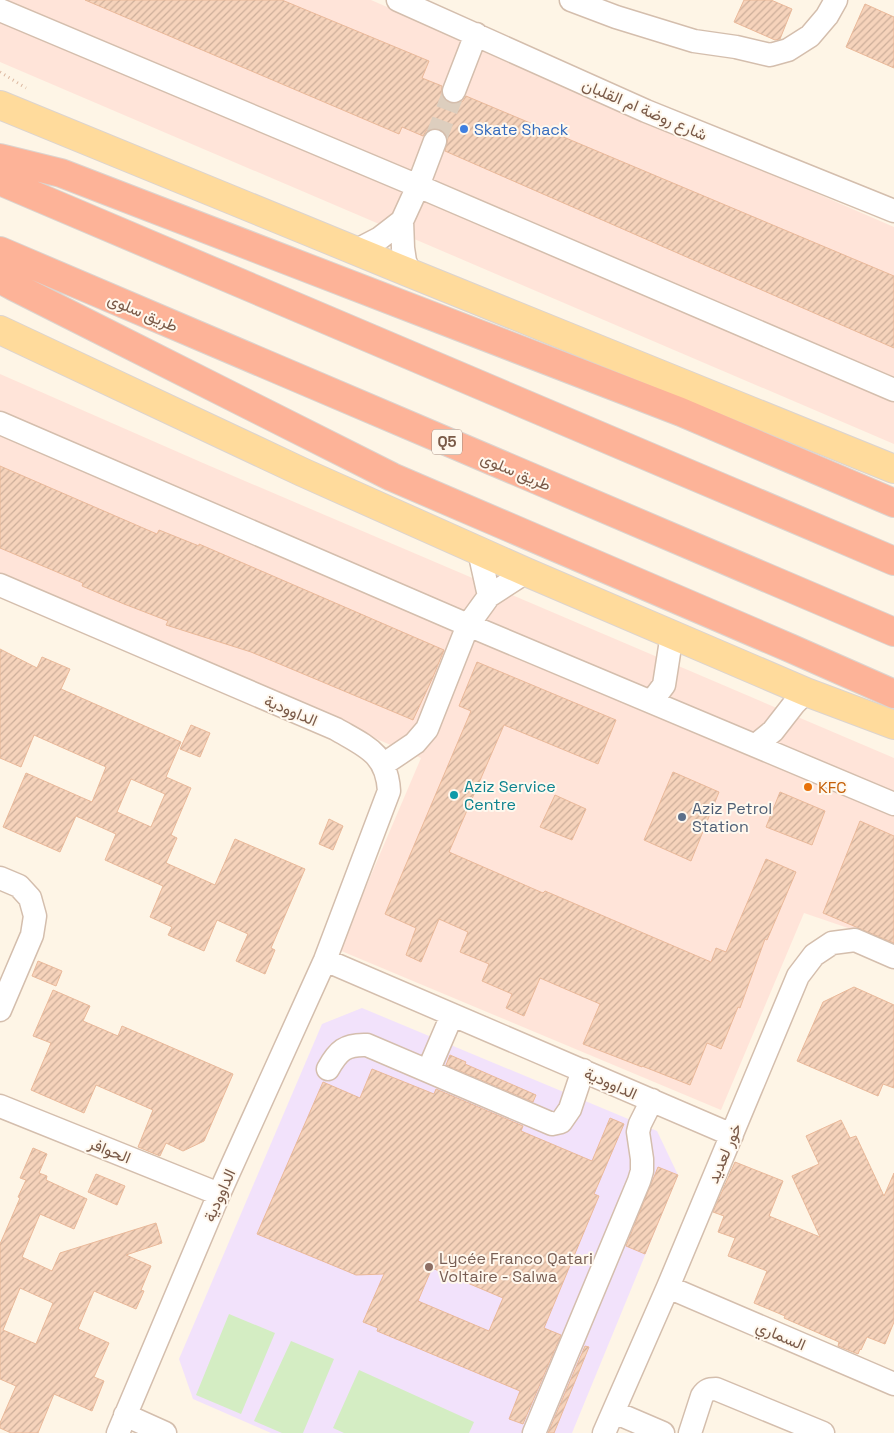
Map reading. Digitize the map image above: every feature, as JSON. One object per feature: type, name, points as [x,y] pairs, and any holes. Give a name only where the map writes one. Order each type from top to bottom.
[{"type":"highway","points":[[0,158],[61,173],[662,405],[894,503]]},
{"type":"highway","points":[[0,181],[894,561]]},
{"type":"highway","name":"طريق سلوى","points":[[0,251],[894,632]]},
{"type":"highway","points":[[0,278],[392,477],[894,694]]},
{"type":"main road","points":[[0,105],[894,469]]},
{"type":"main road","points":[[0,330],[302,472],[526,572],[806,692],[894,725]]},
{"type":"street","name":"شارع روضة ام القلبان","points":[[398,0],[646,111],[894,211]]},
{"type":"street","points":[[571,0],[616,17],[694,41],[736,47],[770,55],[788,50],[810,36],[827,16],[836,0]]},
{"type":"street","points":[[0,10],[418,186],[894,390]]},
{"type":"street","points":[[454,91],[476,34]]},
{"type":"street","points":[[410,273],[403,248],[402,221],[435,141]]},
{"type":"street","points":[[355,251],[380,238],[402,221]]},
{"type":"street","points":[[0,423],[468,625],[894,804]]},
{"type":"street","points":[[479,551],[489,596]]},
{"type":"street","points":[[384,764],[415,743],[427,728],[468,625],[489,596],[526,572]]},
{"type":"street","name":"الداوودية","points":[[0,585],[336,729],[369,748],[384,764],[388,777],[389,791],[325,960],[219,1194],[121,1424]]},
{"type":"street","points":[[652,701],[664,685],[672,634]]},
{"type":"street","points":[[756,745],[773,731],[806,692]]},
{"type":"street","points":[[0,878],[19,886],[30,898],[35,916],[32,934],[0,1010]]},
{"type":"street","name":"خور لعديد","points":[[604,1433],[668,1287],[798,976],[814,955],[832,943],[855,940],[894,957]]},
{"type":"street","name":"الداوودية","points":[[325,960],[732,1135]]},
{"type":"street","points":[[428,1071],[452,1015]]},
{"type":"street","points":[[328,1069],[343,1049],[354,1044],[367,1045],[552,1124],[561,1122],[570,1109],[583,1070]]},
{"type":"street","points":[[534,1433],[639,1181],[642,1171],[642,1159],[638,1132],[652,1100]]},
{"type":"street","name":"الحوافر","points":[[0,1106],[219,1194]]},
{"type":"street","name":"السماري","points":[[668,1287],[894,1384]]},
{"type":"street","points":[[690,1433],[702,1396],[705,1391],[716,1388],[824,1433]]},
{"type":"street","points":[[614,1412],[663,1433]]},
{"type":"street","points":[[121,1424],[165,1433]]},
{"type":"shaded area","points":[[0,0],[371,0],[894,227],[894,444],[0,62]]},
{"type":"shaded area","points":[[0,374],[203,463],[894,758],[894,948],[851,929],[804,913],[721,1110],[339,950],[421,758],[0,578]]},
{"type":"shaded area","name":"Lycée Franco Qatari Voltaire - Salwa","points":[[362,1008],[657,1131],[678,1175],[572,1433],[271,1433],[193,1399],[179,1359],[322,1024]]},
{"type":"green space","points":[[229,1314],[275,1333],[241,1414],[196,1395]]},
{"type":"green space","points":[[291,1341],[334,1359],[303,1433],[282,1433],[254,1421]]},
{"type":"green space","points":[[359,1370],[474,1422],[469,1433],[344,1433],[333,1428]]},
{"type":"building","points":[[85,0],[282,0],[429,61],[422,78],[442,86],[441,94],[449,103],[456,104],[463,101],[466,96],[894,276],[894,348],[445,151],[448,138],[445,132],[440,129],[432,128],[426,131],[423,136],[402,127],[399,134]]},
{"type":"building","points":[[744,0],[771,0],[792,9],[780,39],[775,40],[734,22]]},
{"type":"building","points":[[865,4],[894,17],[894,68],[846,47]]},
{"type":"building","points":[[0,466],[157,534],[159,530],[199,546],[199,544],[444,650],[413,720],[251,652],[166,625],[168,621],[82,586],[83,583],[0,548]]},
{"type":"building","points":[[0,649],[37,668],[42,657],[70,669],[61,689],[181,742],[166,777],[191,788],[171,835],[177,838],[166,863],[215,885],[235,839],[305,869],[271,948],[275,950],[265,974],[236,961],[248,934],[217,920],[204,951],[168,935],[172,927],[150,917],[163,886],[105,860],[116,834],[76,816],[60,852],[3,827],[26,773],[92,802],[106,767],[34,735],[21,767],[0,758]],"holes":[[[131,779],[165,794],[151,827],[117,812]]]},
{"type":"building","points":[[477,662],[616,720],[598,764],[504,725],[449,852],[711,962],[716,948],[726,952],[766,859],[796,872],[767,940],[765,939],[740,1008],[738,1007],[721,1049],[707,1043],[690,1085],[583,1044],[600,1004],[540,978],[524,1016],[506,1008],[512,994],[482,981],[489,964],[460,952],[468,932],[439,919],[421,962],[406,955],[416,928],[385,914],[471,711],[459,706]]},
{"type":"building","points":[[191,725],[210,733],[200,757],[180,749]]},
{"type":"building","name":"Aziz Petrol Station","points":[[673,772],[719,792],[691,861],[644,840]]},
{"type":"building","points":[[780,792],[825,811],[812,845],[766,827]]},
{"type":"building","points":[[555,795],[586,809],[572,840],[540,827]]},
{"type":"building","points":[[329,819],[343,826],[333,850],[319,844]]},
{"type":"building","points":[[860,821],[894,836],[894,943],[823,913]]},
{"type":"building","points":[[38,961],[62,971],[56,986],[32,976]]},
{"type":"building","points":[[854,987],[894,1005],[894,1088],[883,1084],[878,1096],[797,1061],[823,1002]]},
{"type":"building","points":[[53,990],[90,1006],[83,1021],[118,1036],[122,1026],[233,1074],[204,1141],[183,1151],[166,1143],[160,1156],[138,1147],[153,1110],[96,1085],[84,1113],[31,1090],[51,1043],[33,1036]]},
{"type":"building","points":[[450,1055],[466,1062],[465,1064],[536,1095],[533,1102],[446,1065]]},
{"type":"building","name":"Lycée Franco Qatari Voltaire - Salwa","points":[[372,1069],[434,1094],[436,1089],[523,1126],[521,1131],[592,1161],[610,1118],[624,1124],[594,1194],[599,1196],[544,1328],[561,1335],[523,1424],[509,1419],[520,1391],[377,1331],[378,1328],[363,1322],[384,1274],[356,1275],[257,1234],[323,1082],[360,1098]],"holes":[[[432,1268],[503,1298],[489,1331],[418,1301]]]},
{"type":"building","points":[[841,1120],[850,1138],[856,1136],[884,1196],[894,1173],[894,1322],[885,1344],[867,1337],[858,1354],[838,1346],[839,1342],[754,1303],[767,1271],[728,1256],[735,1238],[718,1232],[724,1216],[713,1212],[735,1162],[783,1181],[769,1216],[820,1237],[792,1176],[819,1164],[806,1136]]},
{"type":"building","points":[[33,1148],[47,1154],[39,1173],[47,1176],[46,1180],[87,1199],[74,1229],[40,1214],[22,1257],[52,1271],[60,1253],[156,1223],[162,1243],[126,1255],[151,1266],[141,1290],[144,1291],[136,1309],[94,1291],[78,1329],[109,1343],[94,1377],[104,1381],[92,1411],[54,1394],[38,1433],[11,1433],[0,1428],[0,1423],[16,1386],[0,1379],[0,1244],[26,1180],[20,1178]],"holes":[[[20,1288],[53,1303],[36,1344],[3,1330]]]},
{"type":"building","points":[[658,1167],[678,1175],[645,1254],[626,1246]]},
{"type":"building","points":[[96,1174],[125,1186],[117,1205],[88,1192]]},
{"type":"building","points":[[585,1346],[589,1347],[554,1433],[548,1433]]},
{"type":"tunnel","points":[[435,141],[454,91]]},
{"type":"place","name":"Skate Shack","points":[[464,129]]},
{"type":"place","name":"KFC","points":[[808,787]]},
{"type":"place","name":"Aziz Service Centre","points":[[454,795]]},
{"type":"place","name":"Aziz Petrol Station","points":[[682,817]]},
{"type":"place","name":"Lycée Franco Qatari Voltaire - Salwa","points":[[429,1267]]}]
